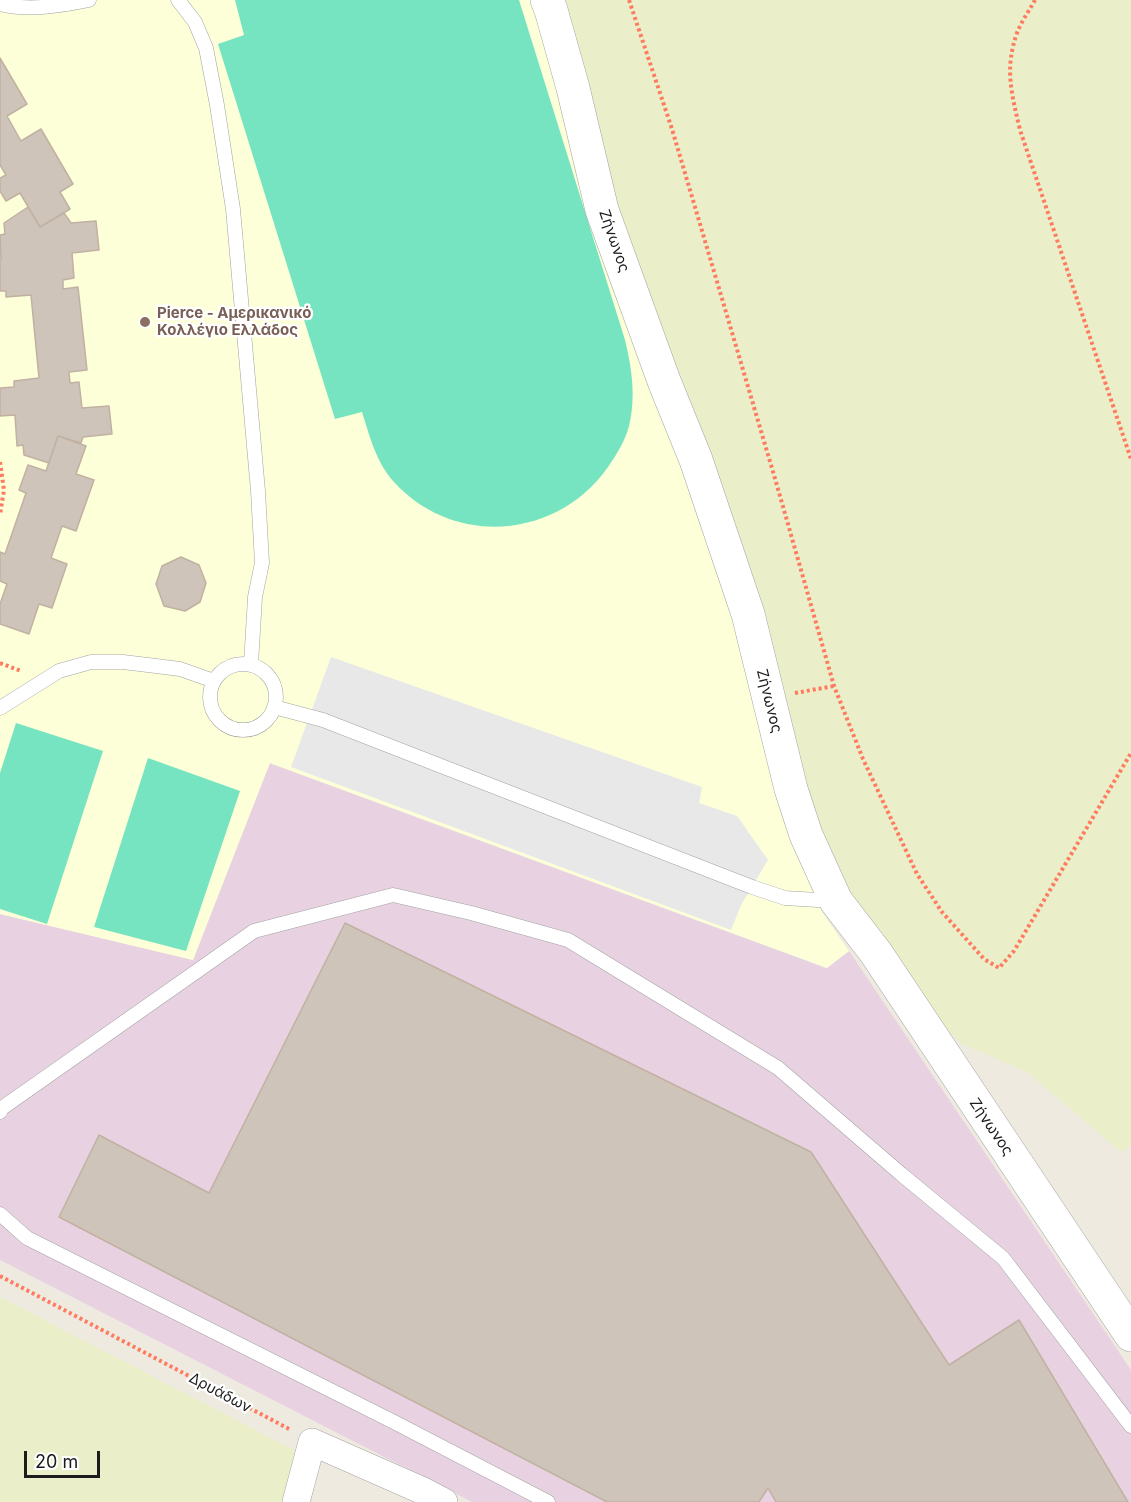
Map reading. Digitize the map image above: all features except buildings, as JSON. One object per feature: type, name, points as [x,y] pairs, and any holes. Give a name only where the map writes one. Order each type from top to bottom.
[{"type":"street","name":"Ζήνωνος","points":[[547,0],[573,88],[602,210],[664,381],[696,460],[748,614],[791,789],[806,836],[836,901],[876,953],[1131,1335]]},
{"type":"street","points":[[296,1502],[312,1442],[444,1502]]},
{"type":"lane","points":[[0,4],[18,8],[64,5],[89,0]]},
{"type":"lane","points":[[178,0],[195,22],[206,48],[233,209],[258,491],[262,563],[255,597],[251,664]]},
{"type":"lane","points":[[0,708],[59,671],[91,662],[123,662],[180,669],[214,681]]},
{"type":"lane","points":[[240,664],[251,664],[269,676],[276,696],[270,717],[252,729],[241,730],[221,721],[211,703],[211,692],[214,681],[221,673],[240,664]]},
{"type":"lane","points":[[274,707],[323,720],[784,898],[836,901]]},
{"type":"lane","points":[[0,1112],[2,1108],[254,931],[393,895],[471,913],[568,940],[778,1068],[1003,1258],[1131,1426]]},
{"type":"lane","points":[[0,1214],[27,1238],[548,1502]]},
{"type":"path","points":[[629,0],[672,129],[834,686],[863,759],[917,874],[942,912],[984,959],[999,968],[1014,951],[1131,753]]},
{"type":"path","points":[[1035,0],[1017,31],[1010,57],[1010,88],[1020,130],[1131,459]]},
{"type":"path","points":[[0,462],[4,490],[0,515]]},
{"type":"path","points":[[767,697],[834,686]]},
{"type":"path","name":"Δρυάδων","points":[[0,1276],[312,1442]]},
{"type":"shaded area","points":[[0,0],[535,0],[586,206],[611,286],[671,431],[749,668],[776,792],[822,912],[849,951],[827,968],[270,763],[193,960],[0,914]]},
{"type":"shaded area","points":[[562,0],[1131,0],[1131,1146],[1121,1152],[1027,1072],[962,1044],[938,1022],[846,891],[813,808],[609,192]]},
{"type":"shaded area","points":[[331,657],[702,787],[699,803],[737,816],[768,860],[741,905],[731,930],[291,767]]},
{"type":"shaded area","points":[[269,763],[826,968],[849,951],[1131,1370],[1131,1502],[472,1502],[0,1260],[0,914],[193,960]]},
{"type":"shaded area","points":[[0,1297],[296,1451],[285,1502],[0,1502]]},
{"type":"green space","points":[[235,0],[519,0],[625,340],[632,383],[631,415],[620,447],[608,467],[587,491],[562,509],[534,521],[505,526],[475,525],[446,518],[418,503],[394,482],[374,449],[362,412],[335,419],[218,44],[244,35]]},
{"type":"green space","points":[[16,723],[103,751],[47,924],[0,909],[0,773]]},
{"type":"green space","points":[[148,758],[240,791],[186,951],[94,927]]},
{"type":"place","name":"Pierce - Αμερικανικό Κολλέγιο Ελλάδος","points":[[145,322]]}]
